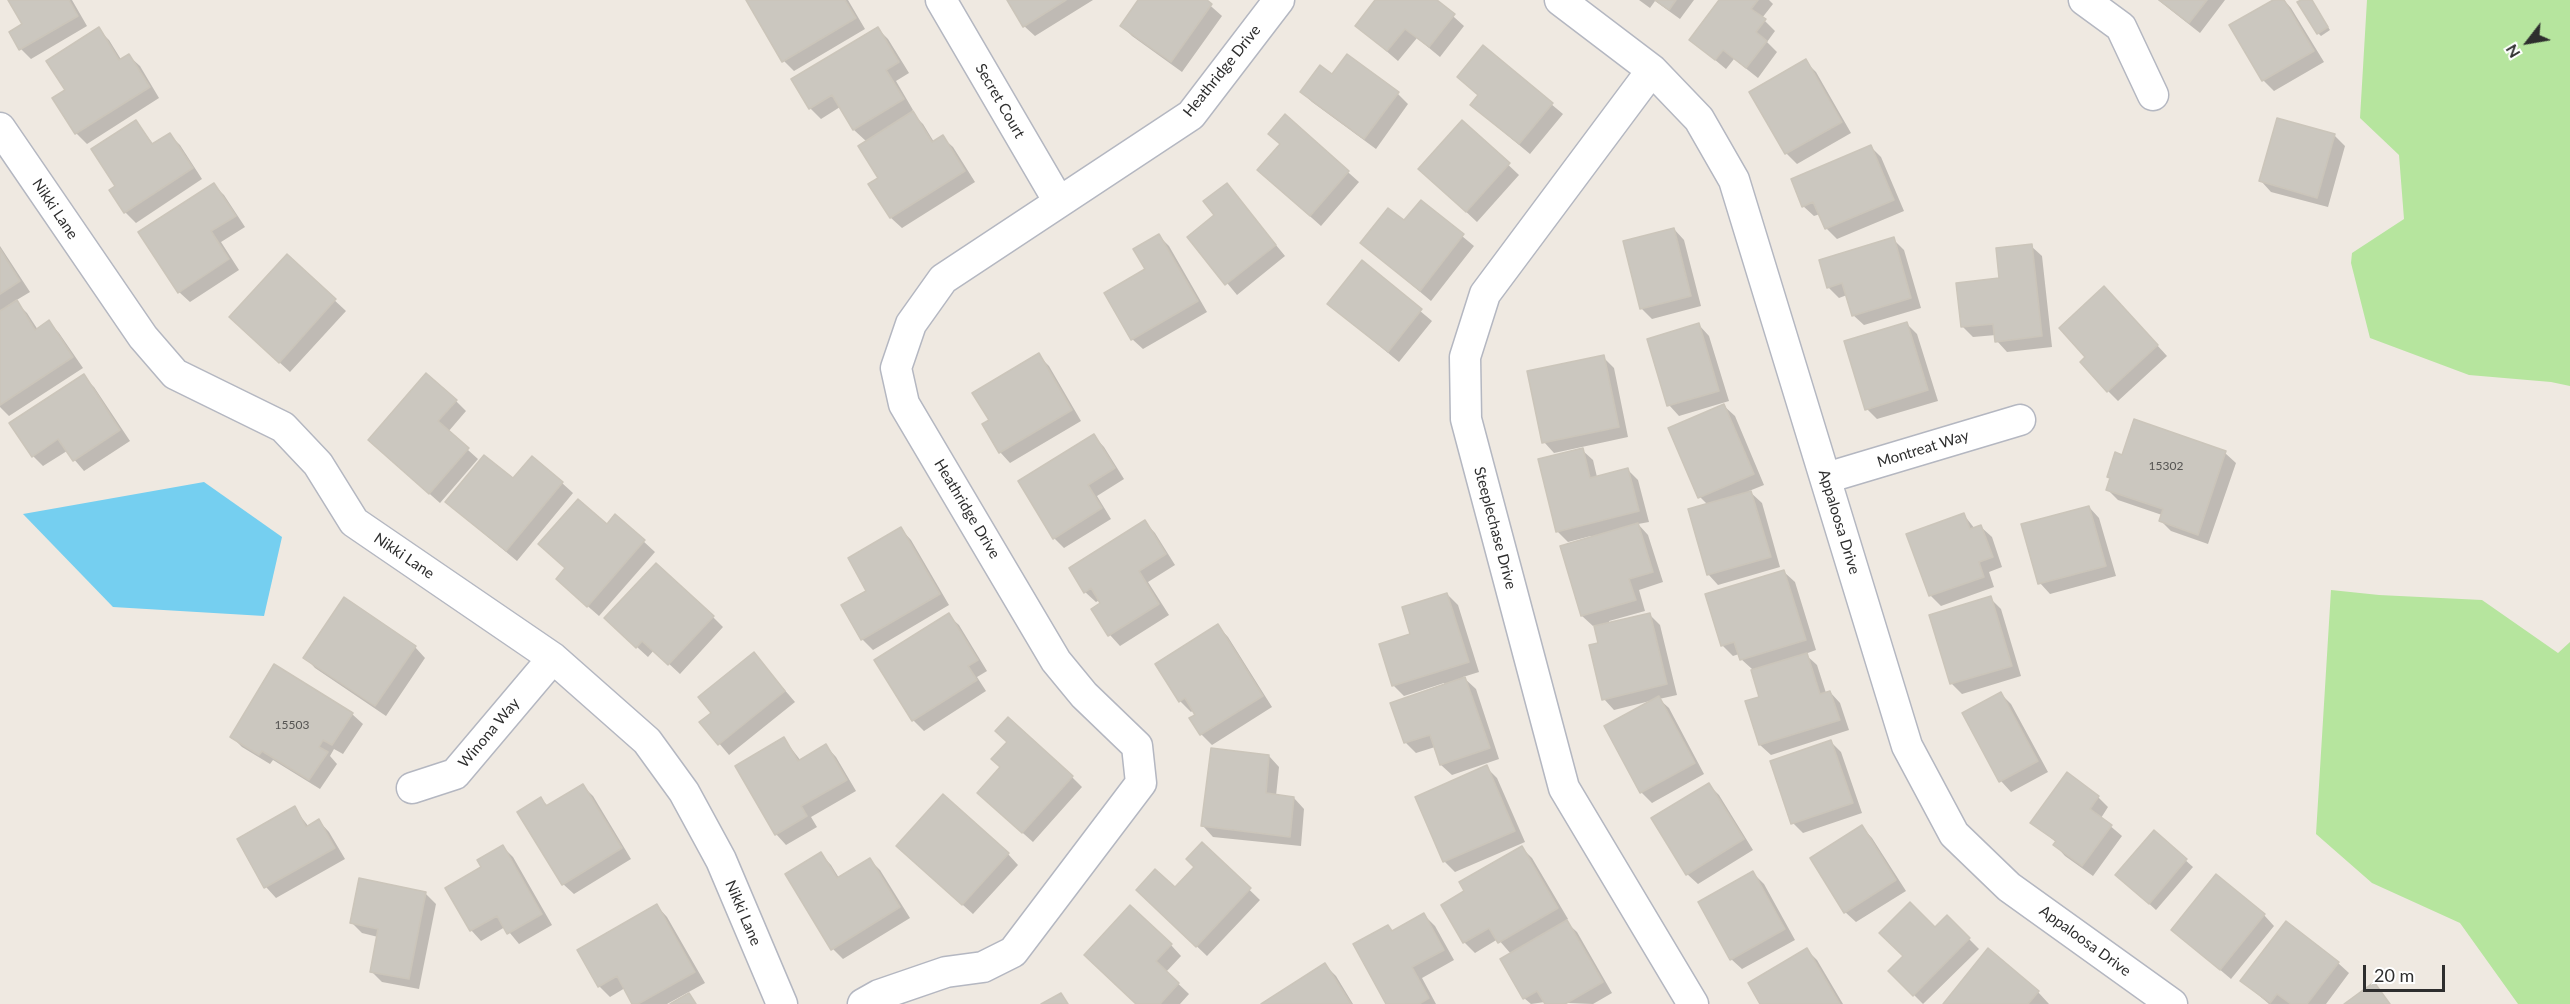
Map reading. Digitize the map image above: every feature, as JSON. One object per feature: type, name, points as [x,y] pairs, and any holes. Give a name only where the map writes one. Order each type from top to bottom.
[{"type":"street","name":"Secret Court","points":[[941,0],[1059,202]]},
{"type":"street","name":"Heathridge Drive","points":[[863,1004],[946,972],[983,967],[1013,952],[1141,783],[1137,746],[1084,695],[1056,661],[904,404],[896,368],[911,324],[943,279],[1191,115],[1279,0]]},
{"type":"street","name":"Appaloosa Drive","points":[[1560,0],[1652,70],[1700,120],[1734,180],[1907,746],[1954,834],[2009,887],[2172,1004]]},
{"type":"street","points":[[2085,0],[2121,27],[2153,95]]},
{"type":"street","name":"Steeplechase Drive","points":[[1652,70],[1485,294],[1465,357],[1466,419],[1564,788],[1693,1004]]},
{"type":"street","name":"Nikki Lane","points":[[0,128],[142,337],[175,374],[283,427],[318,464],[354,522],[553,658],[646,741],[684,792],[721,860],[782,1004]]},
{"type":"street","name":"Montreat Way","points":[[1826,478],[2019,420]]},
{"type":"street","name":"Winona Way","points":[[412,789],[455,774],[553,658]]},
{"type":"green space","points":[[2367,0],[2570,0],[2570,386],[2551,382],[2469,375],[2370,338],[2351,263],[2352,253],[2404,219],[2399,155],[2360,118]]},
{"type":"green space","points":[[2331,590],[2379,595],[2482,600],[2558,653],[2570,642],[2570,1004],[2518,1004],[2460,923],[2372,883],[2316,834]]},
{"type":"water","points":[[204,482],[282,537],[264,616],[113,607],[23,514]]},
{"type":"building","points":[[8,0],[69,0],[78,16],[19,50],[9,32],[22,24]]},
{"type":"building","points":[[746,0],[845,0],[856,18],[782,62]]},
{"type":"building","points":[[1007,0],[1066,0],[1023,27]]},
{"type":"building","points":[[1138,0],[1207,0],[1212,4],[1171,62],[1120,26]]},
{"type":"building","points":[[1375,0],[1437,0],[1455,14],[1429,47],[1405,29],[1387,51],[1355,26]]},
{"type":"building","points":[[1655,0],[1676,0],[1669,10]]},
{"type":"building","points":[[1719,0],[1758,0],[1751,9],[1766,19],[1756,32],[1767,41],[1746,68],[1723,50],[1715,60],[1689,40]]},
{"type":"building","points":[[2159,0],[2207,0],[2189,23]]},
{"type":"building","points":[[2273,0],[2284,0],[2314,51],[2262,81],[2229,25]]},
{"type":"building","points":[[2312,0],[2328,27],[2317,34],[2297,2]]},
{"type":"building","points":[[99,27],[119,60],[129,54],[150,87],[75,134],[52,98],[65,90],[46,61]]},
{"type":"building","points":[[878,27],[899,62],[886,70],[904,99],[853,130],[832,95],[809,109],[791,79]]},
{"type":"building","points":[[1483,45],[1553,103],[1519,144],[1470,105],[1478,95],[1457,77]]},
{"type":"building","points":[[1347,54],[1399,92],[1364,139],[1300,92],[1320,65],[1332,74]]},
{"type":"building","points":[[1806,59],[1842,122],[1785,154],[1749,92]]},
{"type":"building","points":[[913,111],[932,142],[943,135],[965,171],[890,218],[868,184],[878,178],[858,146]]},
{"type":"building","points":[[1285,114],[1349,171],[1310,216],[1257,170],[1280,144],[1268,134]]},
{"type":"building","points":[[2277,118],[2335,134],[2317,198],[2259,181]]},
{"type":"building","points":[[136,120],[152,144],[170,133],[193,168],[124,213],[109,190],[115,186],[91,149]]},
{"type":"building","points":[[1462,120],[1510,163],[1466,212],[1418,169]]},
{"type":"building","points":[[1871,145],[1894,200],[1825,229],[1813,202],[1802,207],[1791,179]]},
{"type":"building","points":[[214,183],[236,216],[211,231],[229,259],[178,293],[138,232]]},
{"type":"building","points":[[1227,183],[1276,245],[1225,285],[1187,237],[1214,215],[1203,201]]},
{"type":"building","points":[[1421,200],[1464,234],[1420,291],[1360,243],[1388,208],[1404,220]]},
{"type":"building","points":[[1674,228],[1691,296],[1640,309],[1623,241]]},
{"type":"building","points":[[1159,234],[1198,301],[1131,340],[1104,293],[1145,269],[1133,249]]},
{"type":"building","points":[[1894,237],[1911,298],[1852,316],[1842,283],[1827,288],[1819,260]]},
{"type":"building","points":[[2032,244],[2042,336],[1995,342],[1993,324],[1961,327],[1956,283],[1999,278],[1996,248]]},
{"type":"building","points":[[0,249],[20,281],[0,294]]},
{"type":"building","points":[[287,254],[336,299],[279,363],[229,317]]},
{"type":"building","points":[[1362,260],[1422,309],[1388,352],[1327,304]]},
{"type":"building","points":[[2104,286],[2158,345],[2107,392],[2080,362],[2085,357],[2059,328]]},
{"type":"building","points":[[17,300],[35,330],[49,320],[73,357],[0,405],[0,311]]},
{"type":"building","points":[[1907,322],[1928,390],[1865,410],[1844,341]]},
{"type":"building","points":[[1699,323],[1719,391],[1667,406],[1647,339]]},
{"type":"building","points":[[1039,353],[1072,410],[999,453],[982,424],[989,420],[972,393]]},
{"type":"building","points":[[1604,355],[1619,427],[1542,443],[1527,371]]},
{"type":"building","points":[[426,373],[457,400],[438,421],[469,448],[429,494],[368,440]]},
{"type":"building","points":[[84,374],[120,430],[73,461],[58,439],[32,457],[9,423]]},
{"type":"building","points":[[1724,404],[1754,474],[1698,498],[1668,428]]},
{"type":"building","points":[[2134,419],[2226,451],[2198,535],[2159,521],[2163,509],[2106,490],[2110,478],[2107,477],[2115,452],[2122,455]]},
{"type":"building","points":[[1094,434],[1115,468],[1088,485],[1102,508],[1053,539],[1018,481]]},
{"type":"building","points":[[1583,448],[1590,478],[1628,468],[1639,511],[1556,532],[1538,459]]},
{"type":"building","points":[[484,455],[513,478],[532,456],[563,482],[506,551],[445,502]]},
{"type":"building","points":[[1751,491],[1771,557],[1707,575],[1688,509]]},
{"type":"building","points":[[578,499],[607,524],[615,514],[645,540],[587,607],[556,579],[565,568],[538,544]]},
{"type":"building","points":[[2089,506],[2106,566],[2038,584],[2021,524]]},
{"type":"building","points":[[1964,513],[1970,529],[1981,525],[1993,557],[1979,562],[1984,577],[1929,596],[1906,534]]},
{"type":"building","points":[[1145,520],[1166,554],[1139,571],[1159,604],[1108,636],[1091,609],[1100,603],[1091,588],[1084,593],[1069,568]]},
{"type":"building","points":[[1638,523],[1653,572],[1629,579],[1636,600],[1581,616],[1560,546]]},
{"type":"building","points":[[901,527],[940,594],[861,640],[841,605],[866,591],[848,558]]},
{"type":"building","points":[[656,563],[714,616],[668,665],[642,641],[636,648],[604,618]]},
{"type":"building","points":[[1784,570],[1806,640],[1740,660],[1734,642],[1721,646],[1705,594]]},
{"type":"building","points":[[1447,593],[1469,662],[1392,686],[1379,644],[1410,634],[1402,607]]},
{"type":"building","points":[[1991,596],[2012,666],[1950,684],[1929,615]]},
{"type":"building","points":[[344,597],[416,646],[375,706],[303,658]]},
{"type":"building","points":[[949,613],[978,660],[968,666],[977,680],[912,721],[874,660]]},
{"type":"building","points":[[1650,613],[1667,684],[1602,700],[1589,645],[1598,643],[1594,626]]},
{"type":"building","points":[[1218,624],[1263,696],[1200,735],[1189,718],[1195,715],[1185,698],[1179,702],[1155,664]]},
{"type":"building","points":[[754,652],[785,691],[718,745],[699,722],[711,713],[698,697]]},
{"type":"building","points":[[1807,653],[1820,694],[1830,691],[1840,720],[1759,745],[1745,701],[1759,697],[1751,670]]},
{"type":"building","points":[[274,664],[353,713],[332,745],[323,740],[319,747],[328,752],[309,780],[262,751],[259,755],[230,737]]},
{"type":"building","points":[[1465,677],[1490,748],[1440,765],[1430,735],[1404,743],[1390,703]]},
{"type":"building","points":[[2001,692],[2038,761],[1999,782],[1962,713]]},
{"type":"building","points":[[1659,696],[1695,763],[1640,793],[1604,726]]},
{"type":"building","points":[[1008,717],[1073,776],[1022,833],[977,793],[1000,767],[991,759],[1007,742],[995,731]]},
{"type":"building","points":[[784,737],[798,761],[826,744],[847,780],[801,806],[807,816],[775,835],[735,766]]},
{"type":"building","points":[[1831,740],[1853,803],[1791,824],[1770,761]]},
{"type":"building","points":[[1211,748],[1269,755],[1266,793],[1294,797],[1290,837],[1201,826]]},
{"type":"building","points":[[1487,765],[1515,831],[1443,862],[1415,797]]},
{"type":"building","points":[[2067,772],[2099,796],[2090,809],[2112,825],[2082,866],[2053,845],[2056,841],[2030,823]]},
{"type":"building","points":[[1709,783],[1744,839],[1686,875],[1651,818]]},
{"type":"building","points":[[583,784],[622,848],[562,885],[517,812],[541,797],[546,806]]},
{"type":"building","points":[[943,794],[1009,853],[962,905],[896,846]]},
{"type":"building","points":[[295,806],[306,827],[319,819],[335,848],[264,888],[237,839]]},
{"type":"building","points":[[1862,825],[1896,880],[1844,913],[1810,858]]},
{"type":"building","points":[[2154,830],[2187,859],[2149,904],[2115,875]]},
{"type":"building","points":[[1202,842],[1251,888],[1196,947],[1136,890],[1155,869],[1175,887],[1194,867],[1186,859]]},
{"type":"building","points":[[503,845],[542,914],[507,934],[497,916],[470,931],[445,888],[481,867],[477,860]]},
{"type":"building","points":[[1522,846],[1558,908],[1498,943],[1489,928],[1463,943],[1441,905],[1464,891],[1459,882]]},
{"type":"building","points":[[821,852],[837,878],[870,858],[900,907],[831,950],[785,874]]},
{"type":"building","points":[[1753,871],[1785,929],[1730,960],[1698,902]]},
{"type":"building","points":[[2216,874],[2265,914],[2220,970],[2171,930]]},
{"type":"building","points":[[359,878],[426,892],[409,979],[370,972],[378,929],[350,923]]},
{"type":"building","points":[[1910,902],[1935,927],[1947,915],[1970,938],[1913,996],[1888,971],[1903,956],[1879,933]]},
{"type":"building","points":[[657,904],[695,972],[638,1004],[632,1004],[617,976],[598,987],[577,950]]},
{"type":"building","points":[[1130,905],[1172,944],[1156,961],[1179,983],[1160,1004],[1136,1004],[1084,955]]},
{"type":"building","points":[[1424,913],[1444,950],[1412,967],[1429,998],[1419,1004],[1386,1004],[1353,944],[1388,925],[1392,931]]},
{"type":"building","points":[[1567,920],[1603,982],[1565,1004],[1545,1004],[1537,991],[1523,999],[1500,959]]},
{"type":"building","points":[[2286,921],[2339,962],[2307,1004],[2291,1004],[2277,994],[2270,1003],[2240,981]]},
{"type":"building","points":[[1807,948],[1840,1004],[1760,1004],[1748,983]]},
{"type":"building","points":[[1988,948],[2039,991],[2028,1004],[1943,1004]]},
{"type":"building","points":[[1325,963],[1351,1004],[1261,1004]]},
{"type":"building","points":[[2374,982],[2390,1004],[2344,1004]]},
{"type":"building","points":[[689,993],[696,1004],[670,1004]]},
{"type":"building","points":[[1061,993],[1068,1004],[1041,1004]]}]
